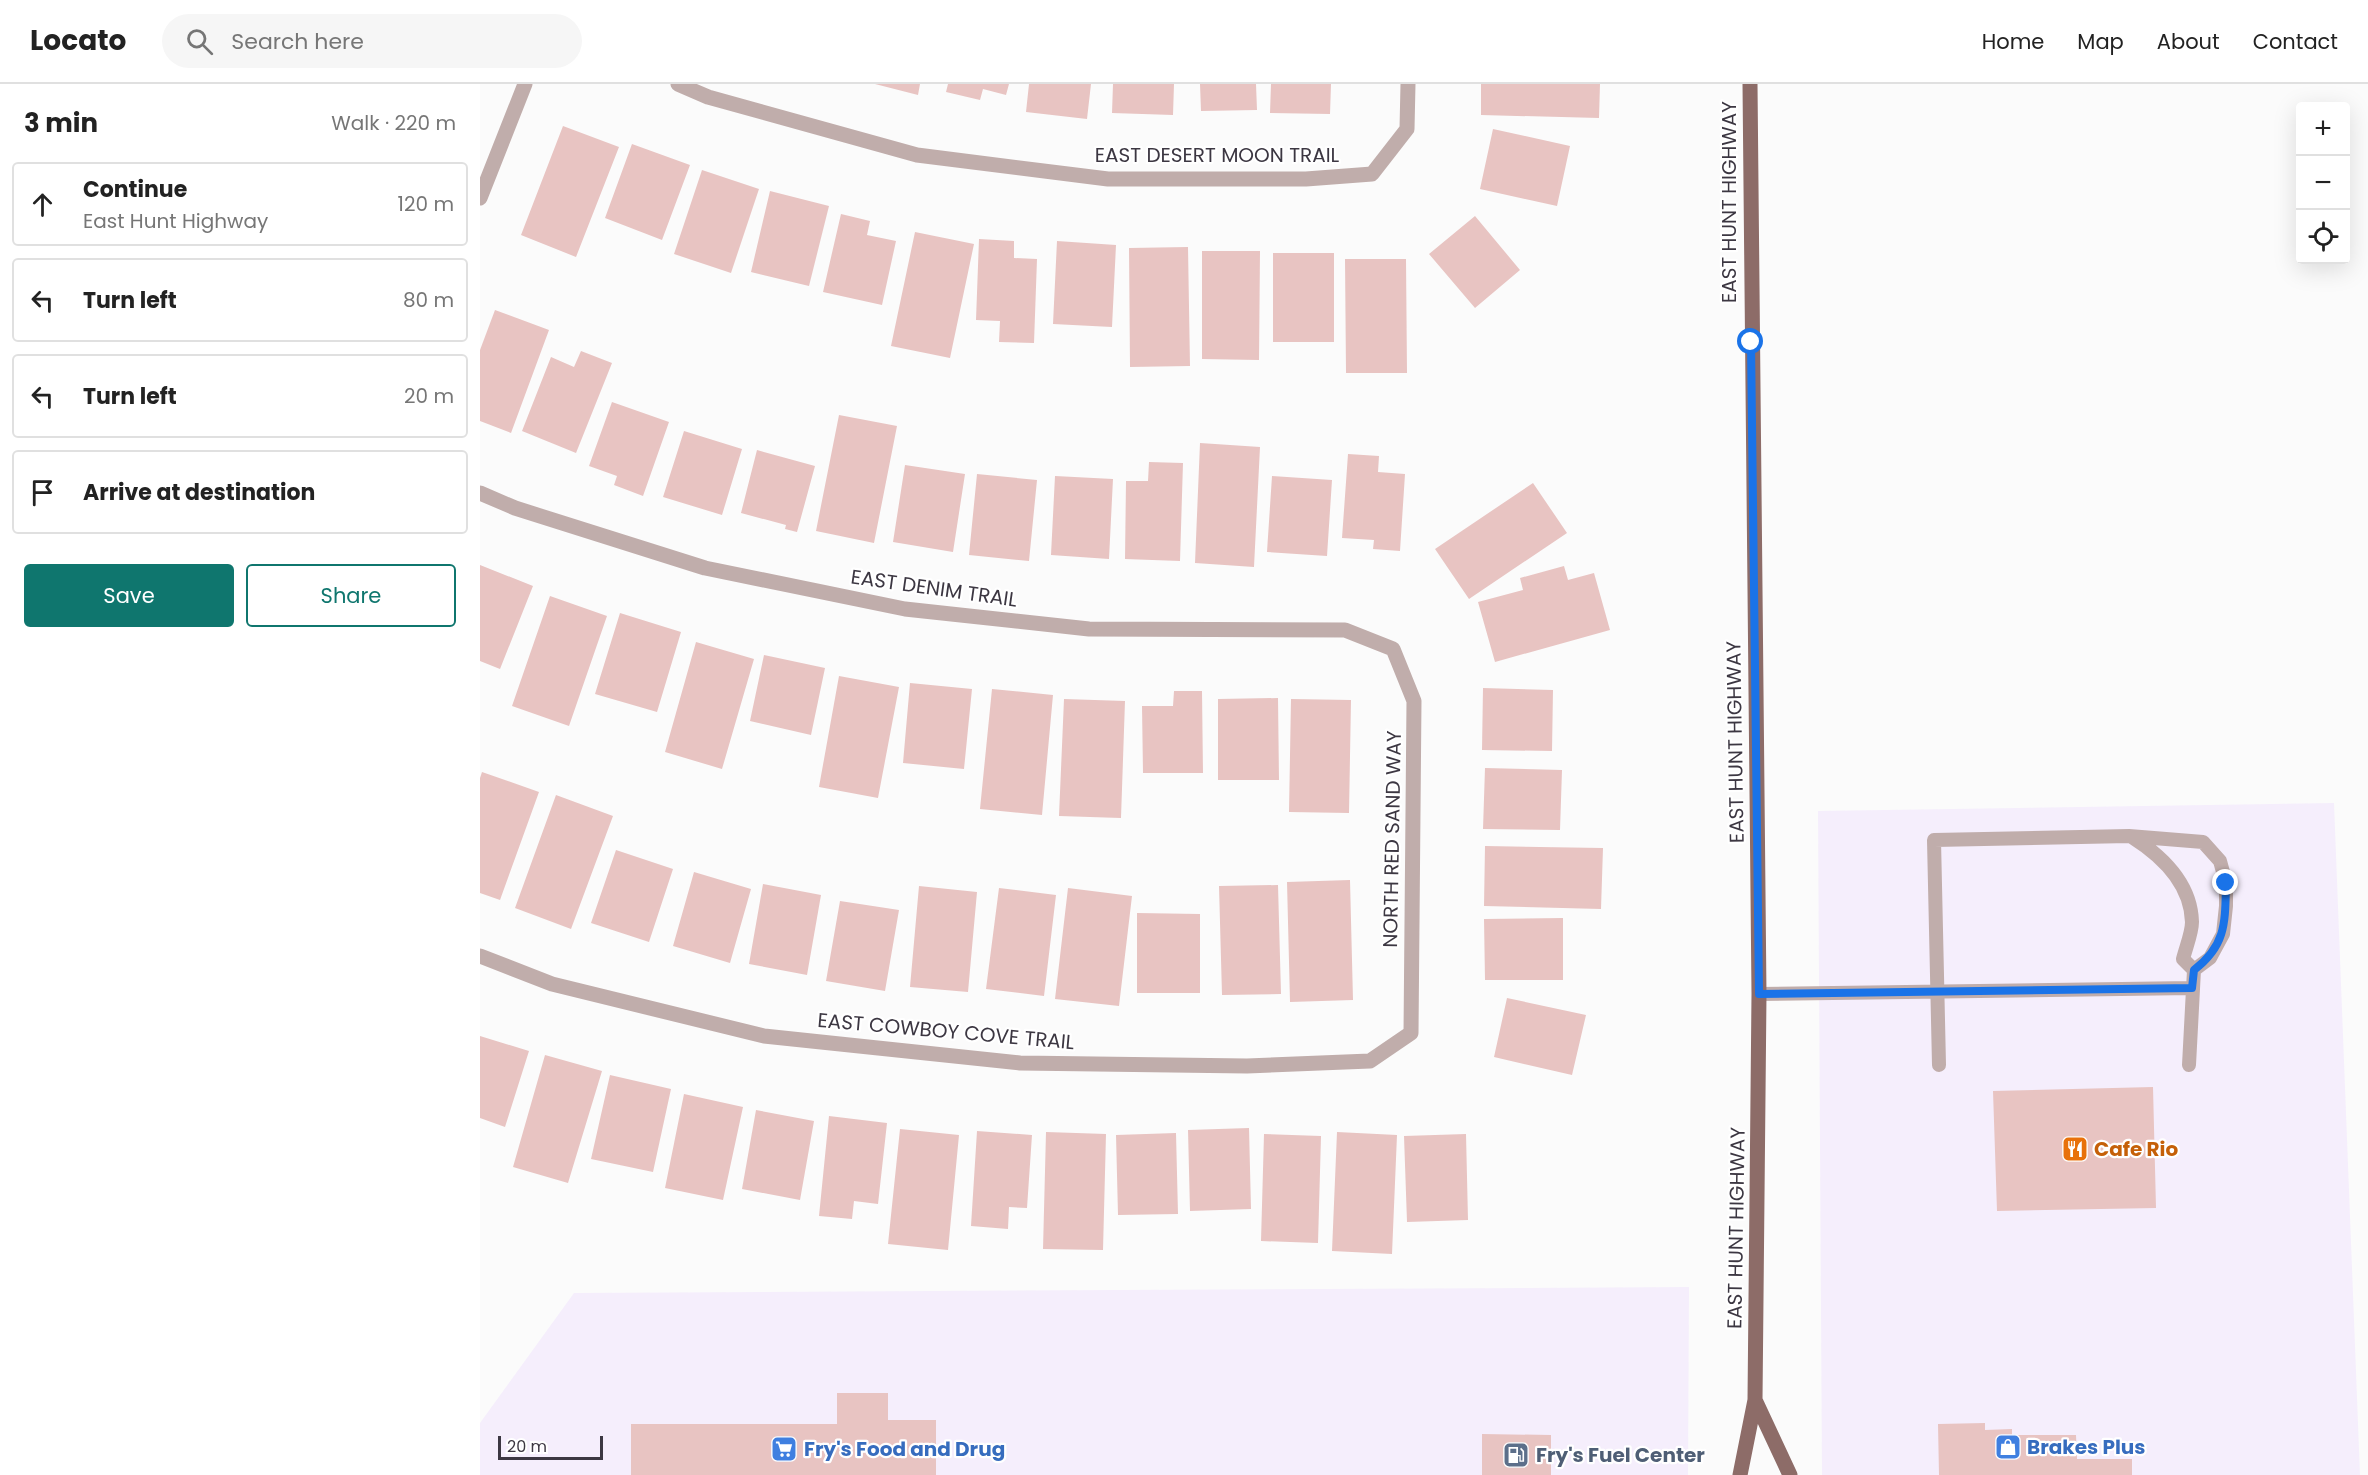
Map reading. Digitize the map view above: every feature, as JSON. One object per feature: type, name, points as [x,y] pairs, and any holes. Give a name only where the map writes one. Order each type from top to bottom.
[{"type":"main road","name":"EAST HUNT HIGHWAY","points":[[1740,1475],[1755,1400],[1759,994],[1750,84]]},
{"type":"main road","name":"EAST HUNT HIGHWAY","points":[[1755,1400],[1790,1475]]},
{"type":"street","points":[[480,198],[525,84]]},
{"type":"street","name":"EAST DESERT MOON TRAIL","points":[[678,84],[708,97],[917,155],[1108,179],[1306,179],[1372,174],[1407,129],[1408,84]]},
{"type":"street","name":"EAST DENIM TRAIL","points":[[480,494],[515,508],[705,568],[905,609],[1089,629],[1345,630],[1393,650]]},
{"type":"street","name":"NORTH RED SAND WAY","points":[[1393,650],[1414,701],[1411,1033]]},
{"type":"street","name":"EAST COWBOY COVE TRAIL","points":[[480,956],[552,984],[764,1036],[1020,1063],[1247,1066],[1370,1061],[1411,1033]]},
{"type":"lane","points":[[2129,836],[2158,853],[2174,871],[2188,899],[2192,923],[2183,958],[2194,970]]},
{"type":"lane","points":[[1939,1065],[1934,840],[2129,836],[2203,842],[2220,861],[2226,883],[2223,934],[2211,957],[2194,970],[2189,1065]]},
{"type":"lane","points":[[1759,994],[2192,988]]},
{"type":"shaded area","points":[[2334,803],[2360,1475],[1822,1475],[1818,811]]},
{"type":"shaded area","points":[[1689,1287],[1688,1475],[480,1475],[480,1423],[574,1293]]},
{"type":"building","points":[[875,84],[920,84],[918,95]]},
{"type":"building","points":[[948,84],[1009,84],[1006,95],[983,89],[980,100],[946,92]]},
{"type":"building","points":[[1029,84],[1091,84],[1087,119],[1026,112]]},
{"type":"building","points":[[1113,84],[1174,84],[1173,115],[1112,113]]},
{"type":"building","points":[[1200,84],[1256,84],[1257,110],[1201,111]]},
{"type":"building","points":[[1271,84],[1331,84],[1330,114],[1270,113]]},
{"type":"building","points":[[1481,84],[1600,84],[1599,118],[1481,115]]},
{"type":"building","points":[[563,126],[619,147],[576,257],[521,235]]},
{"type":"building","points":[[1493,129],[1570,146],[1557,206],[1480,189]]},
{"type":"building","points":[[632,144],[690,165],[662,240],[605,218]]},
{"type":"building","points":[[702,170],[759,189],[731,273],[674,254]]},
{"type":"building","points":[[770,191],[829,206],[809,286],[751,272]]},
{"type":"building","points":[[841,214],[870,221],[867,235],[896,241],[882,305],[823,292]]},
{"type":"building","points":[[1475,216],[1520,270],[1475,308],[1429,254]]},
{"type":"building","points":[[915,232],[974,244],[950,358],[891,346]]},
{"type":"building","points":[[979,239],[1014,241],[1014,258],[1037,259],[1034,343],[999,342],[1000,321],[976,320]]},
{"type":"building","points":[[1057,241],[1116,245],[1112,327],[1053,324]]},
{"type":"building","points":[[1188,247],[1190,366],[1130,367],[1129,248]]},
{"type":"building","points":[[1202,251],[1260,251],[1259,360],[1202,359]]},
{"type":"building","points":[[1273,253],[1334,253],[1334,342],[1273,342]]},
{"type":"building","points":[[1345,259],[1406,259],[1407,373],[1346,373]]},
{"type":"building","points":[[495,310],[549,330],[511,433],[480,421],[480,350]]},
{"type":"building","points":[[581,351],[612,363],[576,453],[522,431],[551,357],[574,367]]},
{"type":"building","points":[[612,402],[669,422],[643,496],[614,485],[617,476],[589,466]]},
{"type":"building","points":[[839,415],[897,426],[874,543],[816,531]]},
{"type":"building","points":[[684,431],[742,449],[722,515],[663,497]]},
{"type":"building","points":[[1200,443],[1260,447],[1254,567],[1195,563]]},
{"type":"building","points":[[757,450],[815,466],[797,532],[785,529],[786,525],[741,513]]},
{"type":"building","points":[[1348,454],[1379,456],[1378,472],[1405,474],[1400,551],[1373,549],[1374,540],[1342,538]]},
{"type":"building","points":[[1149,462],[1183,463],[1180,561],[1125,559],[1126,481],[1148,481]]},
{"type":"building","points":[[905,465],[965,474],[953,552],[893,542]]},
{"type":"building","points":[[977,474],[1037,480],[1029,561],[969,555]]},
{"type":"building","points":[[1055,476],[1113,479],[1109,559],[1051,555]]},
{"type":"building","points":[[1272,476],[1332,480],[1327,556],[1267,552]]},
{"type":"building","points":[[1533,483],[1567,533],[1469,599],[1435,549]]},
{"type":"building","points":[[480,565],[533,586],[500,669],[480,661]]},
{"type":"building","points":[[1564,566],[1568,580],[1594,573],[1610,630],[1495,662],[1478,602],[1523,590],[1520,578]]},
{"type":"building","points":[[550,596],[607,616],[569,726],[512,706]]},
{"type":"building","points":[[620,613],[681,632],[657,712],[595,694]]},
{"type":"building","points":[[696,642],[754,659],[722,769],[665,752]]},
{"type":"building","points":[[764,655],[825,668],[811,735],[750,721]]},
{"type":"building","points":[[839,676],[899,687],[878,798],[819,787]]},
{"type":"building","points":[[910,683],[972,689],[964,769],[903,763]]},
{"type":"building","points":[[1483,688],[1553,690],[1552,751],[1482,750]]},
{"type":"building","points":[[992,689],[1053,695],[1042,815],[980,809]]},
{"type":"building","points":[[1174,691],[1202,691],[1203,773],[1143,773],[1142,706],[1173,706]]},
{"type":"building","points":[[1278,698],[1279,780],[1218,780],[1218,699]]},
{"type":"building","points":[[1064,699],[1125,701],[1121,818],[1059,816]]},
{"type":"building","points":[[1291,699],[1351,700],[1349,813],[1289,812]]},
{"type":"building","points":[[1485,768],[1562,770],[1560,830],[1483,829]]},
{"type":"building","points":[[482,772],[539,792],[500,900],[480,893],[480,778]]},
{"type":"building","points":[[556,795],[613,816],[571,929],[515,908]]},
{"type":"building","points":[[1485,846],[1603,848],[1601,909],[1484,906]]},
{"type":"building","points":[[616,850],[673,869],[649,942],[591,923]]},
{"type":"building","points":[[694,872],[751,889],[730,963],[673,946]]},
{"type":"building","points":[[1350,880],[1353,1000],[1290,1002],[1287,882]]},
{"type":"building","points":[[763,884],[821,895],[807,975],[749,964]]},
{"type":"building","points":[[1278,885],[1281,994],[1222,995],[1219,886]]},
{"type":"building","points":[[919,886],[977,892],[968,992],[910,987]]},
{"type":"building","points":[[999,888],[1056,895],[1044,996],[986,989]]},
{"type":"building","points":[[1068,888],[1132,896],[1119,1006],[1055,999]]},
{"type":"building","points":[[840,901],[899,910],[885,991],[826,981]]},
{"type":"building","points":[[1137,913],[1200,914],[1200,993],[1137,993]]},
{"type":"building","points":[[1563,918],[1563,980],[1485,980],[1484,919]]},
{"type":"building","points":[[1507,998],[1586,1015],[1572,1075],[1494,1057]]},
{"type":"building","points":[[480,1036],[529,1051],[505,1127],[480,1118]]},
{"type":"building","points":[[545,1055],[602,1071],[568,1183],[513,1167]]},
{"type":"building","points":[[610,1075],[671,1089],[653,1172],[591,1159]]},
{"type":"building","name":"Cafe Rio","points":[[2153,1087],[2156,1208],[1997,1211],[1993,1091]]},
{"type":"building","points":[[684,1094],[743,1107],[723,1200],[665,1188]]},
{"type":"building","points":[[756,1110],[814,1121],[800,1200],[742,1189]]},
{"type":"building","points":[[829,1116],[887,1123],[878,1204],[854,1201],[852,1219],[819,1216]]},
{"type":"building","points":[[1249,1128],[1251,1209],[1190,1211],[1188,1130]]},
{"type":"building","points":[[900,1129],[959,1135],[948,1250],[888,1244]]},
{"type":"building","points":[[977,1131],[1032,1135],[1027,1208],[1009,1207],[1008,1229],[971,1226]]},
{"type":"building","points":[[1046,1132],[1106,1134],[1103,1250],[1043,1249]]},
{"type":"building","points":[[1337,1132],[1397,1135],[1392,1254],[1332,1251]]},
{"type":"building","points":[[1176,1133],[1178,1214],[1118,1215],[1116,1135]]},
{"type":"building","points":[[1264,1134],[1321,1136],[1318,1243],[1261,1241]]},
{"type":"building","points":[[1466,1134],[1468,1220],[1407,1222],[1404,1136]]},
{"type":"building","name":"Fry's Food and Drug","points":[[837,1393],[888,1393],[888,1420],[936,1420],[936,1475],[631,1475],[631,1424],[837,1424]]},
{"type":"building","name":"Brakes Plus","points":[[1985,1423],[1985,1430],[2012,1429],[2012,1435],[2076,1435],[2077,1459],[2132,1459],[2132,1475],[1939,1475],[1938,1424]]},
{"type":"building","name":"Fry's Fuel Center","points":[[1482,1434],[1551,1435],[1551,1475],[1482,1475]]},
{"type":"place","name":"Cafe Rio","points":[[2075,1149]]},
{"type":"place","name":"Brakes Plus","points":[[2008,1447]]},
{"type":"place","name":"Fry's Food and Drug","points":[[784,1449]]},
{"type":"place","name":"Fry's Fuel Center","points":[[1516,1455]]},
{"type":"route","points":[[1751,342],[1759,994],[2192,988],[2194,970],[2211,957],[2223,934],[2226,883]]}]
